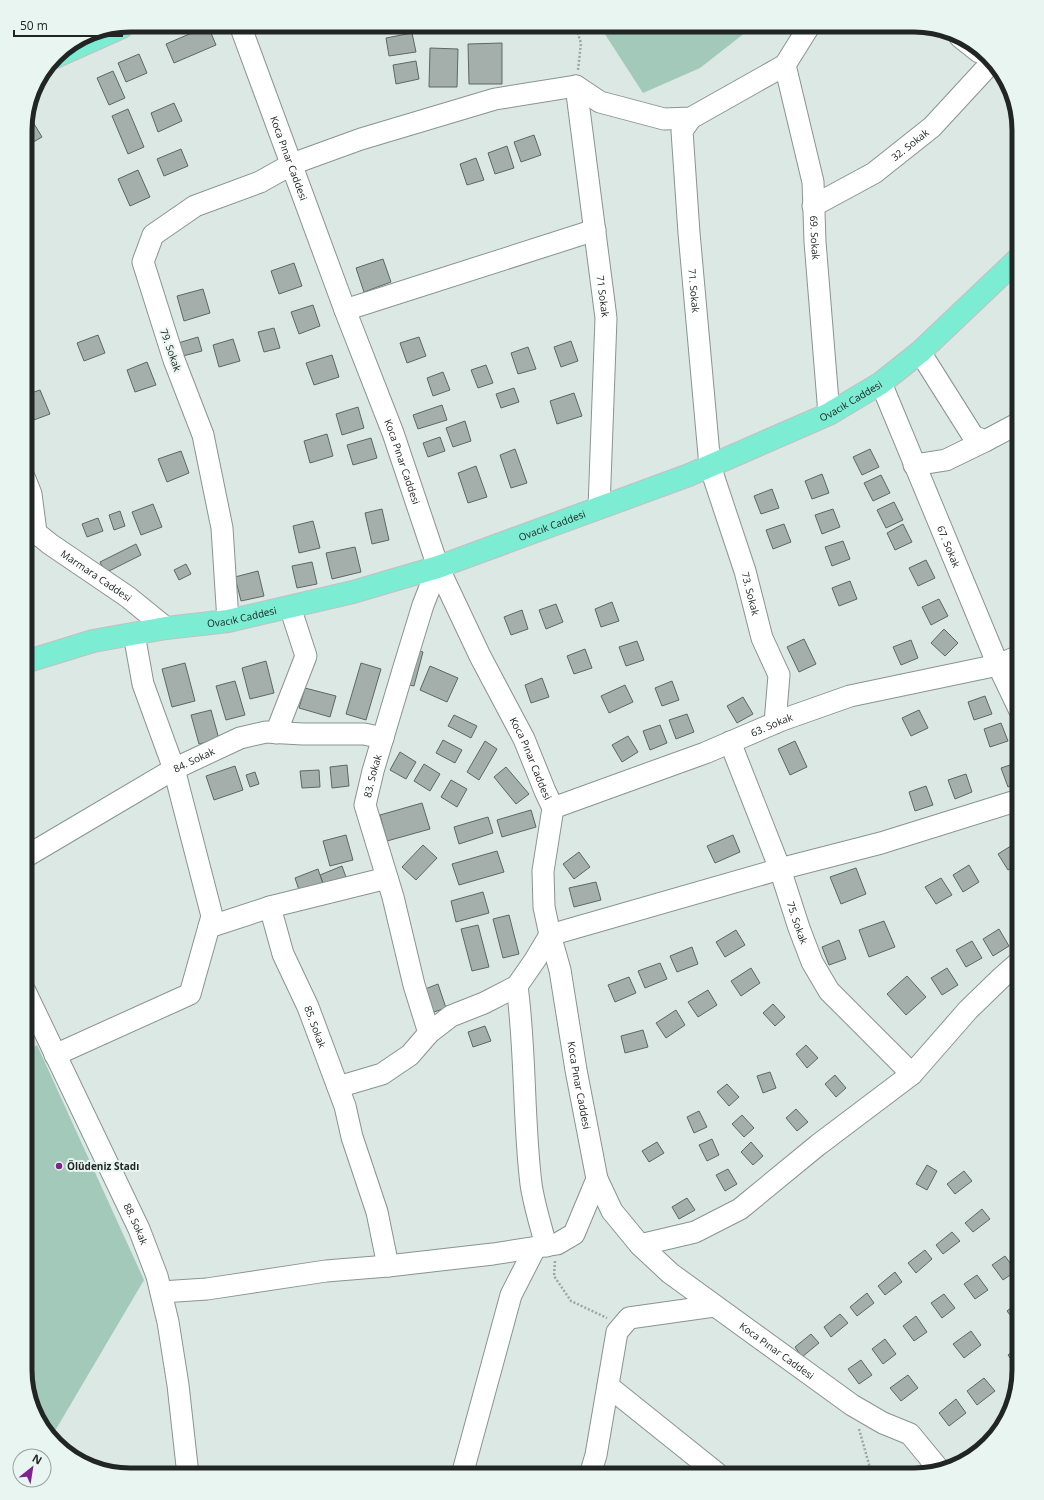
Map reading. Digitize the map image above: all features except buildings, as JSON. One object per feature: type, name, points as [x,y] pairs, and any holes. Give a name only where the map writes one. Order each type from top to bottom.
[{"type":"main road","points":[[81,45],[99,37]]},
{"type":"main road","name":"Ovacık Caddesi","points":[[32,660],[93,641],[166,628],[228,621],[353,592],[438,566],[689,475],[829,414],[881,383],[920,352],[1012,265]]},
{"type":"street","name":"Koca Pınar Caddesi","points":[[243,32],[345,310],[393,433],[438,566],[480,656],[524,739],[553,808],[543,871],[544,908],[560,970],[576,1070],[597,1179],[612,1211],[640,1245],[670,1273],[852,1405],[883,1423],[910,1434],[936,1466]]},
{"type":"street","points":[[576,86],[600,102],[664,119],[691,118],[785,65],[806,32]]},
{"type":"street","name":"69. Sokak","points":[[785,65],[813,182],[815,242],[829,414]]},
{"type":"street","name":"32. Sokak","points":[[813,206],[874,173],[932,127],[989,67]]},
{"type":"street","name":"79. Sokak","points":[[228,621],[222,528],[202,435],[174,360],[143,262],[153,236],[195,206],[260,182],[292,164],[361,139],[496,99],[576,86]]},
{"type":"street","name":"71 Sokak","points":[[576,86],[606,318],[599,508]]},
{"type":"street","name":"71. Sokak","points":[[691,118],[682,131],[689,233],[710,466]]},
{"type":"street","points":[[345,310],[595,230]]},
{"type":"street","points":[[920,352],[972,436],[985,441]]},
{"type":"street","name":"67. Sokak","points":[[881,383],[998,665],[1012,694]]},
{"type":"street","points":[[914,465],[946,460],[1012,427]]},
{"type":"street","name":"73. Sokak","points":[[710,466],[745,571],[762,638],[779,675],[775,723]]},
{"type":"street","name":"Marmara Caddesi","points":[[32,529],[128,597],[166,628]]},
{"type":"street","name":"83. Sokak","points":[[430,1033],[414,985],[393,897],[365,805],[383,738],[423,605],[438,566]]},
{"type":"street","points":[[276,733],[306,656],[290,607]]},
{"type":"street","points":[[55,1055],[190,994],[212,916],[174,769],[143,684],[134,634]]},
{"type":"street","name":"63. Sokak","points":[[553,808],[705,753],[775,723],[850,696],[998,665],[1012,659]]},
{"type":"street","name":"84. Sokak","points":[[32,853],[174,769],[240,738],[266,732],[303,734],[364,734],[383,738]]},
{"type":"street","name":"75. Sokak","points":[[730,742],[780,869],[812,962],[829,992],[912,1074]]},
{"type":"street","points":[[338,1087],[382,1074],[410,1055],[430,1033],[451,1016],[484,1003],[517,986],[536,960],[550,935],[780,869],[881,843],[1012,802]]},
{"type":"street","points":[[209,927],[270,907],[387,878]]},
{"type":"street","name":"85. Sokak","points":[[270,907],[283,954],[308,1007],[345,1106],[352,1137],[377,1212],[388,1266]]},
{"type":"street","points":[[640,1245],[695,1232],[740,1209],[818,1145],[912,1074],[968,1010],[1012,968]]},
{"type":"street","points":[[464,1468],[511,1295],[546,1246],[532,1185],[525,1120],[523,1058],[517,986]]},
{"type":"street","name":"88. Sokak","points":[[33,1031],[55,1055],[139,1229],[157,1276],[168,1322],[178,1385],[187,1468]]},
{"type":"street","points":[[161,1292],[207,1289],[326,1272],[388,1266],[546,1246],[574,1234],[597,1179]]},
{"type":"street","points":[[592,1468],[596,1455],[618,1332],[629,1318],[714,1306]]},
{"type":"street","points":[[608,1386],[710,1468]]},
{"type":"path","points":[[576,86],[581,43],[577,32]]},
{"type":"path","points":[[546,1246],[554,1276],[571,1301],[604,1317],[626,1322]]},
{"type":"path","points":[[852,1405],[870,1468]]},
{"type":"green space","points":[[604,32],[746,32],[700,68],[643,93]]},
{"type":"green space","name":"Ölüdeniz Stadı","points":[[37,1045],[144,1280],[54,1432],[39,1408],[35,1395],[32,1370],[32,1048]]},
{"type":"place","name":"Ölüdeniz Stadı","points":[[59,1166]]}]
